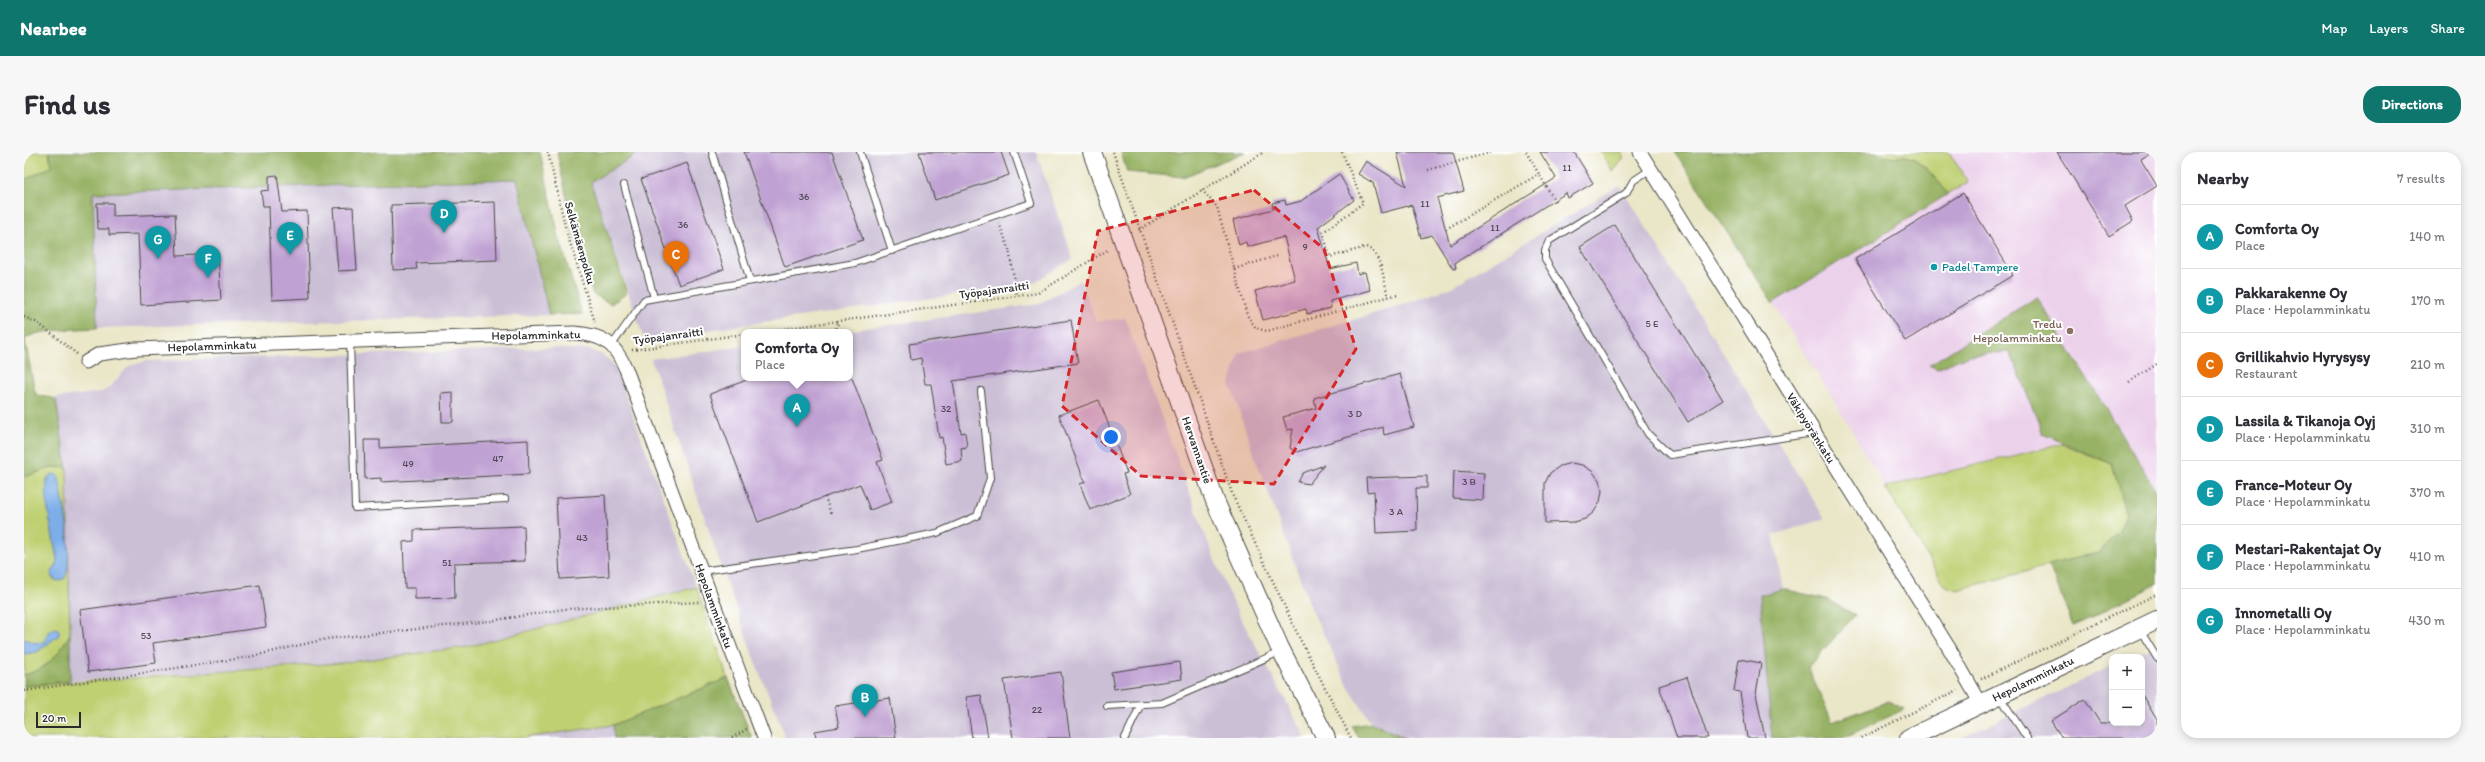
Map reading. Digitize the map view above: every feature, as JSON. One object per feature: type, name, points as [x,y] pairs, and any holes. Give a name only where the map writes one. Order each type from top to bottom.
[{"type":"main road","name":"Hervannantie","points":[[1092,152],[1215,502],[1282,652],[1326,738]]},
{"type":"main road","name":"Hepolamminkatu","points":[[1909,738],[2157,620]]},
{"type":"street","name":"Väkipyöränkatu","points":[[1640,152],[1971,684],[1981,704]]},
{"type":"street","name":"Hepolamminkatu","points":[[86,362],[99,354],[112,351],[574,333],[601,337],[615,349],[764,738]]},
{"type":"lane","points":[[712,152],[750,281]]},
{"type":"lane","points":[[860,152],[892,251]]},
{"type":"lane","points":[[615,349],[644,300],[854,263],[1031,203],[1014,152]]},
{"type":"lane","points":[[1651,169],[1633,181],[1626,193],[1549,241],[1544,250],[1545,259],[1648,434],[1670,455],[1814,433]]},
{"type":"lane","points":[[624,185],[654,298]]},
{"type":"lane","points":[[350,341],[355,508],[505,499]]},
{"type":"lane","points":[[701,571],[857,549],[937,533],[977,516],[990,478],[981,390]]},
{"type":"lane","points":[[2139,628],[2157,658]]},
{"type":"lane","points":[[1107,706],[1162,703],[1282,652]]},
{"type":"lane","points":[[2000,695],[2027,738]]},
{"type":"lane","points":[[1125,738],[1141,704]]},
{"type":"path","name":"Selkämäenpolku","points":[[548,152],[566,230],[601,337]]},
{"type":"path","points":[[1113,152],[1233,496],[1298,637],[1351,738]]},
{"type":"path","name":"Työpajanraitti","points":[[782,329],[1038,293],[1264,152]]},
{"type":"path","points":[[1342,152],[1363,203],[1323,232],[1330,257],[1366,247],[1372,249],[1377,258],[1388,297]]},
{"type":"path","points":[[1428,170],[1492,152]]},
{"type":"path","points":[[1526,152],[1556,203]]},
{"type":"path","points":[[1446,229],[1539,174]]},
{"type":"path","points":[[1202,190],[1217,207],[1247,315],[1256,328],[1267,331],[1398,294]]},
{"type":"path","points":[[996,215],[1009,249],[1017,296]]},
{"type":"path","points":[[1234,269],[1277,256]]},
{"type":"path","points":[[24,317],[38,323],[86,362]]},
{"type":"path","points":[[835,329],[839,321]]},
{"type":"path","name":"Työpajanraitti","points":[[615,349],[741,334]]},
{"type":"path","points":[[2129,382],[2157,364]]},
{"type":"path","points":[[825,497],[830,514]]},
{"type":"path","points":[[1860,738],[2157,594]]},
{"type":"path","points":[[24,691],[248,657],[326,639],[490,621],[564,608],[712,601]]},
{"type":"highlighted area","points":[[1254,190],[1324,249],[1356,349],[1274,484],[1141,476],[1062,406],[1098,231]]},
{"type":"shaded area","points":[[640,152],[1036,152],[1073,259],[1031,284],[644,339],[591,182]]},
{"type":"shaded area","name":"Tredu Hepolamminkatu","points":[[1949,152],[2157,152],[2157,492],[2118,430],[1885,487],[1844,416],[1773,303],[1967,182]]},
{"type":"shaded area","points":[[517,179],[549,315],[97,328],[93,193]]},
{"type":"shaded area","points":[[1620,185],[1825,519],[1773,535],[1783,589],[1760,595],[1772,738],[1405,738],[1372,723],[1349,688],[1311,608],[1253,452],[1230,384],[1239,353],[1393,308],[1450,288]]},
{"type":"shaded area","points":[[1081,280],[1096,322],[1125,318],[1213,556],[1237,611],[1306,738],[786,738],[758,669],[726,581],[651,359],[741,346],[741,381],[853,381],[853,330],[1039,304]]},
{"type":"shaded area","points":[[548,348],[590,350],[603,355],[615,366],[696,587],[467,647],[341,663],[70,681],[67,470],[56,400],[53,398],[102,392],[109,388],[129,366],[147,361]]},
{"type":"shaded area","points":[[2157,645],[2157,738],[1962,738],[2109,667],[2109,726],[2145,726],[2145,654],[2138,654]]},
{"type":"shaded area","points":[[613,725],[614,738],[522,738]]},
{"type":"green space","points":[[24,152],[49,152],[51,167],[24,180]]},
{"type":"green space","points":[[49,152],[540,152],[558,233],[582,314],[549,315],[517,179],[93,193],[97,328],[47,332],[29,336],[25,340],[35,392],[38,396],[53,398],[56,400],[67,470],[64,467],[51,468],[24,477],[24,180],[51,167]]},
{"type":"green space","points":[[557,152],[640,152],[591,182],[627,293],[611,304],[593,294],[573,229]]},
{"type":"green space","points":[[1121,152],[1245,152],[1183,177],[1127,172]]},
{"type":"green space","points":[[1601,152],[1623,152],[1623,159],[1613,172]]},
{"type":"green space","points":[[1675,152],[1876,152],[1889,157],[1904,156],[1914,159],[1925,167],[1936,178],[1948,194],[1773,303]]},
{"type":"green space","points":[[1876,152],[1949,152],[1968,182],[1948,194],[1930,172],[1914,159],[1904,156],[1889,157]]},
{"type":"green space","points":[[2037,297],[2157,492],[2157,584],[2073,626],[2049,565],[2099,552],[2119,531],[2126,515],[2112,464],[2043,434],[2010,352],[1969,355],[1937,369],[1929,365]]},
{"type":"green space","points":[[2062,444],[2112,464],[2126,515],[2119,531],[2099,552],[1957,590],[1945,586],[1885,487]]},
{"type":"green space","points":[[64,467],[67,470],[70,634],[53,661],[38,671],[24,675],[24,654],[37,652],[59,635],[55,628],[44,642],[36,643],[24,639],[24,477],[51,468]],"holes":[[[47,478],[65,507],[67,570],[58,581],[53,579],[51,574],[56,566],[57,560],[48,509]]]},
{"type":"green space","points":[[696,587],[728,678],[613,725],[522,738],[24,738],[24,686],[341,663],[467,647]]},
{"type":"green space","points":[[1783,589],[1826,599],[1855,615],[1808,667],[1832,722],[1889,701],[1905,709],[1843,738],[1772,738],[1760,595]]},
{"type":"green space","points":[[70,634],[70,681],[24,686],[24,675],[40,669],[52,660]]},
{"type":"green space","points":[[728,678],[752,738],[614,738],[613,725]]},
{"type":"green space","points":[[1372,723],[1405,738],[1359,738],[1352,726]]},
{"type":"water","points":[[51,474],[57,475],[59,479],[67,529],[69,557],[68,569],[65,578],[58,581],[53,579],[51,574],[56,566],[57,560],[46,489],[47,480]]},
{"type":"water","points":[[55,628],[59,630],[59,635],[37,652],[24,654],[24,639],[36,643],[44,642],[48,633]]},
{"type":"building","points":[[744,152],[832,152],[863,240],[785,267]]},
{"type":"building","points":[[919,152],[1001,152],[1009,175],[935,200]]},
{"type":"building","points":[[1397,152],[1453,152],[1464,191],[1437,198],[1450,245],[1556,178],[1540,152],[1574,152],[1593,183],[1568,198],[1566,193],[1455,263],[1456,268],[1453,269],[1432,235],[1421,238],[1412,205],[1381,213],[1373,183],[1358,174],[1366,161],[1406,186]]},
{"type":"building","points":[[2057,152],[2154,152],[2141,160],[2157,186],[2125,206],[2133,221],[2109,236]]},
{"type":"building","points":[[687,163],[724,269],[679,285],[641,179]]},
{"type":"building","points":[[1339,174],[1354,200],[1318,227],[1330,269],[1356,263],[1358,274],[1365,272],[1370,290],[1330,301],[1331,308],[1307,314],[1306,309],[1263,320],[1255,291],[1295,280],[1284,237],[1247,247],[1246,242],[1239,245],[1233,220],[1273,209],[1272,203],[1285,200],[1286,205],[1301,201]]},
{"type":"building","points":[[277,175],[282,212],[307,211],[310,298],[272,300],[269,206],[263,206],[261,191],[269,190],[269,176]]},
{"type":"building","name":"Padel Tampere","points":[[1963,193],[2013,275],[1905,341],[1855,259]]},
{"type":"building","points":[[495,202],[497,260],[416,263],[417,269],[393,270],[391,205]]},
{"type":"building","points":[[97,203],[113,203],[113,216],[175,214],[177,256],[218,254],[221,300],[141,305],[138,234],[109,235],[109,229],[98,229]]},
{"type":"building","points":[[353,207],[357,270],[338,271],[333,208]]},
{"type":"building","points":[[1615,225],[1723,400],[1688,422],[1580,247]]},
{"type":"building","points":[[1071,320],[1078,363],[953,381],[961,433],[965,432],[967,447],[961,448],[962,461],[946,464],[942,437],[939,438],[931,384],[925,384],[921,358],[911,360],[909,344]]},
{"type":"building","points":[[1400,374],[1414,427],[1384,435],[1383,427],[1296,452],[1290,448],[1293,429],[1287,430],[1283,417],[1316,408],[1314,398]]},
{"type":"building","points":[[744,381],[853,381],[883,460],[877,462],[892,502],[870,510],[860,484],[758,522],[710,394]]},
{"type":"building","points":[[453,392],[453,422],[442,422],[441,393]]},
{"type":"building","points":[[1099,400],[1127,473],[1123,474],[1130,494],[1090,510],[1080,484],[1085,482],[1059,415]]},
{"type":"building","points":[[364,440],[380,440],[380,448],[528,440],[529,474],[381,482],[381,478],[365,479]]},
{"type":"building","points":[[1571,463],[1582,465],[1592,471],[1599,480],[1602,491],[1600,502],[1594,512],[1585,519],[1574,522],[1545,523],[1545,483],[1550,473],[1560,466]]},
{"type":"building","points":[[1324,465],[1309,484],[1298,482],[1303,473]]},
{"type":"building","points":[[1454,471],[1484,473],[1483,500],[1453,498]]},
{"type":"building","points":[[1427,476],[1427,488],[1416,488],[1417,531],[1376,533],[1374,491],[1367,492],[1366,478]]},
{"type":"building","points":[[605,495],[609,576],[560,579],[556,498]]},
{"type":"building","points":[[524,526],[525,561],[454,563],[455,598],[415,599],[415,588],[405,588],[403,542],[414,541],[414,530]]},
{"type":"building","points":[[260,585],[266,627],[153,643],[156,663],[88,672],[80,610]]},
{"type":"building","points":[[1739,659],[1761,663],[1756,694],[1765,738],[1747,738],[1740,692],[1734,691]]},
{"type":"building","points":[[1180,662],[1182,679],[1114,689],[1111,672]]},
{"type":"building","points":[[1061,672],[1070,738],[1013,738],[1004,680]]},
{"type":"building","points":[[1687,677],[1708,738],[1677,738],[1659,686]]},
{"type":"building","points":[[981,695],[988,738],[972,738],[966,697]]},
{"type":"building","points":[[890,698],[896,738],[816,738],[815,731],[839,727],[835,706]]},
{"type":"building","points":[[2085,699],[2100,723],[2109,723],[2109,726],[2145,726],[2145,700],[2157,720],[2157,738],[2062,738],[2051,721]]},
{"type":"place","name":"Lassila & Tikanoja Oyj","points":[[444,233]]},
{"type":"place","name":"France-Moteur Oy","points":[[290,255]]},
{"type":"place","name":"Innometalli Oy","points":[[158,259]]},
{"type":"place","name":"Padel Tampere","points":[[1934,267]]},
{"type":"place","name":"Grillikahvio Hyrysysy","points":[[676,274]]},
{"type":"place","name":"Mestari-Rakentajat Oy","points":[[208,278]]},
{"type":"place","name":"Tredu Hepolamminkatu","points":[[2070,331]]},
{"type":"place","name":"Comforta Oy","points":[[797,427]]},
{"type":"place","name":"Pakkarakenne Oy","points":[[865,717]]}]
